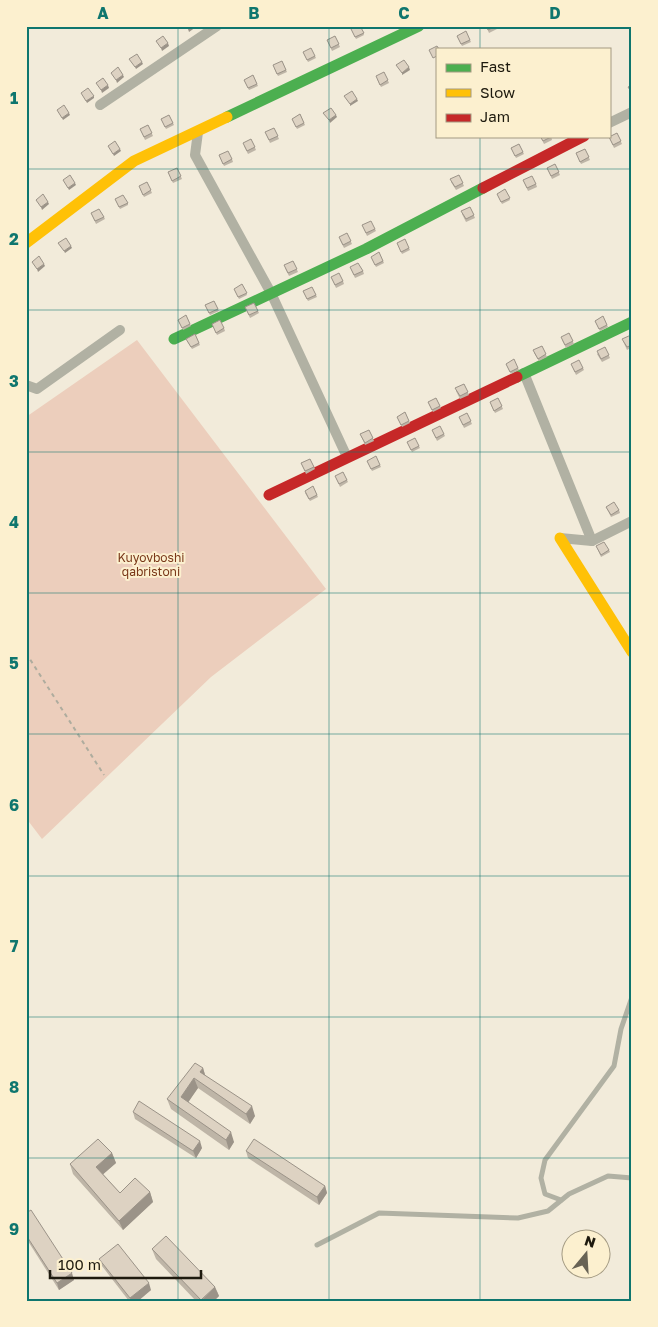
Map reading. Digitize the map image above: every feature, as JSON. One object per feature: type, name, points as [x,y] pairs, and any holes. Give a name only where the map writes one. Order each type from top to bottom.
[{"type":"street","points":[[100,105],[217,26]]},
{"type":"street","points":[[26,243],[134,161],[419,26]]},
{"type":"street","points":[[610,123],[632,112]]},
{"type":"street","points":[[198,132],[195,155],[271,293],[348,457]]},
{"type":"street","points":[[174,339],[366,249],[580,138]]},
{"type":"street","points":[[269,495],[632,322]]},
{"type":"street","points":[[26,386],[37,389],[120,330]]},
{"type":"street","points":[[524,373],[592,541]]},
{"type":"street","points":[[560,538],[592,541],[632,521]]},
{"type":"street","points":[[560,538],[630,645]]},
{"type":"lane","points":[[562,1200],[545,1194],[541,1178],[545,1160],[614,1066],[622,1029],[632,997]]},
{"type":"lane","points":[[317,1245],[379,1213],[518,1218],[548,1211],[570,1194],[608,1176],[632,1178]]},
{"type":"path","points":[[26,653],[104,775]]},
{"type":"green space","name":"Kuyovboshi qabristoni","points":[[137,340],[326,589],[211,677],[42,839],[26,818],[26,417]]},
{"type":"building","points":[[360,26],[364,33],[355,37],[351,29]]},
{"type":"building","points":[[486,26],[496,26],[488,30]]},
{"type":"building","points":[[466,31],[470,40],[461,44],[457,36]]},
{"type":"building","points":[[163,36],[168,43],[161,48],[156,41]]},
{"type":"building","points":[[335,36],[339,44],[331,48],[327,40]]},
{"type":"building","points":[[437,46],[438,48],[436,48],[436,56],[433,58],[429,50]]},
{"type":"building","points":[[311,48],[315,56],[307,60],[303,52]]},
{"type":"building","points":[[137,54],[142,62],[135,67],[129,59]]},
{"type":"building","points":[[404,60],[409,67],[402,73],[396,65]]},
{"type":"building","points":[[282,61],[286,70],[277,74],[273,65]]},
{"type":"building","points":[[118,67],[123,75],[116,80],[111,73]]},
{"type":"building","points":[[384,72],[388,80],[380,85],[376,76]]},
{"type":"building","points":[[253,75],[257,84],[248,88],[244,80]]},
{"type":"building","points":[[103,78],[108,85],[101,90],[96,83]]},
{"type":"building","points":[[632,85],[632,93],[628,87]]},
{"type":"building","points":[[88,88],[94,96],[86,101],[81,93]]},
{"type":"building","points":[[352,91],[357,99],[350,104],[344,96]]},
{"type":"building","points":[[64,105],[69,113],[62,118],[57,110]]},
{"type":"building","points":[[331,108],[336,115],[329,120],[323,113]]},
{"type":"building","points":[[300,114],[304,123],[296,127],[292,119]]},
{"type":"building","points":[[169,115],[173,123],[165,127],[161,119]]},
{"type":"building","points":[[148,125],[152,133],[144,137],[140,129]]},
{"type":"building","points":[[274,128],[278,136],[269,140],[265,132]]},
{"type":"building","points":[[617,133],[621,141],[613,145],[610,136]]},
{"type":"building","points":[[251,139],[255,147],[247,151],[243,143]]},
{"type":"building","points":[[115,141],[120,149],[113,154],[108,146]]},
{"type":"building","points":[[519,144],[523,152],[515,156],[511,148]]},
{"type":"building","points":[[585,149],[589,157],[580,162],[576,153]]},
{"type":"building","points":[[228,151],[232,159],[223,164],[219,155]]},
{"type":"building","points":[[555,164],[559,172],[551,176],[547,168]]},
{"type":"building","points":[[177,168],[181,176],[172,181],[168,172]]},
{"type":"building","points":[[70,175],[75,183],[68,188],[63,180]]},
{"type":"building","points":[[459,175],[463,183],[455,187],[450,179]]},
{"type":"building","points":[[532,176],[536,184],[527,188],[523,180]]},
{"type":"building","points":[[147,182],[151,190],[143,195],[139,186]]},
{"type":"building","points":[[505,189],[510,198],[501,202],[497,194]]},
{"type":"building","points":[[43,194],[48,202],[41,207],[36,200]]},
{"type":"building","points":[[123,195],[128,203],[119,207],[115,199]]},
{"type":"building","points":[[470,207],[474,215],[466,219],[461,211]]},
{"type":"building","points":[[99,209],[104,217],[95,221],[91,213]]},
{"type":"building","points":[[371,221],[375,229],[366,233],[362,225]]},
{"type":"building","points":[[347,233],[351,241],[343,245],[339,237]]},
{"type":"building","points":[[66,238],[71,246],[64,251],[58,243]]},
{"type":"building","points":[[405,239],[409,248],[401,252],[397,243]]},
{"type":"building","points":[[379,252],[383,261],[375,265],[371,257]]},
{"type":"building","points":[[39,256],[44,264],[37,269],[32,262]]},
{"type":"building","points":[[293,261],[297,269],[288,273],[284,265]]},
{"type":"building","points":[[358,263],[363,271],[354,275],[350,267]]},
{"type":"building","points":[[339,273],[343,281],[335,285],[331,277]]},
{"type":"building","points":[[242,284],[247,293],[238,297],[234,289]]},
{"type":"building","points":[[312,287],[316,295],[307,299],[303,291]]},
{"type":"building","points":[[214,301],[218,309],[209,313],[205,305]]},
{"type":"building","points":[[254,303],[258,311],[249,315],[245,307]]},
{"type":"building","points":[[186,315],[190,324],[182,328],[178,320]]},
{"type":"building","points":[[603,316],[607,325],[599,329],[595,321]]},
{"type":"building","points":[[220,320],[224,328],[216,333],[212,324]]},
{"type":"building","points":[[569,333],[573,341],[565,345],[561,337]]},
{"type":"building","points":[[195,334],[199,343],[191,347],[186,339]]},
{"type":"building","points":[[631,335],[632,345],[627,347],[622,339]]},
{"type":"building","points":[[542,346],[546,354],[538,359],[533,350]]},
{"type":"building","points":[[605,347],[609,355],[601,359],[597,351]]},
{"type":"building","points":[[514,359],[518,368],[510,372],[506,364]]},
{"type":"building","points":[[579,360],[583,368],[575,372],[571,364]]},
{"type":"building","points":[[464,384],[468,392],[460,396],[455,388]]},
{"type":"building","points":[[436,398],[440,406],[432,410],[428,402]]},
{"type":"building","points":[[498,398],[502,406],[494,411],[490,402]]},
{"type":"building","points":[[405,412],[409,421],[401,425],[397,417]]},
{"type":"building","points":[[467,413],[471,421],[463,425],[459,417]]},
{"type":"building","points":[[440,426],[444,434],[436,438],[432,430]]},
{"type":"building","points":[[369,430],[373,438],[365,443],[360,434]]},
{"type":"building","points":[[415,438],[419,446],[411,450],[407,442]]},
{"type":"building","points":[[376,456],[380,465],[371,469],[367,461]]},
{"type":"building","points":[[310,459],[314,467],[305,471],[301,463]]},
{"type":"building","points":[[343,472],[347,480],[339,484],[335,476]]},
{"type":"building","points":[[313,486],[317,495],[309,499],[305,491]]},
{"type":"building","points":[[614,502],[619,510],[611,515],[606,507]]},
{"type":"building","points":[[604,542],[609,550],[601,555],[596,546]]},
{"type":"building","points":[[195,1063],[203,1068],[200,1072],[252,1106],[246,1114],[194,1078],[181,1097],[231,1132],[226,1140],[167,1099]]},
{"type":"building","points":[[139,1101],[200,1141],[193,1151],[133,1112]]},
{"type":"building","points":[[98,1139],[112,1153],[96,1167],[120,1193],[135,1178],[150,1192],[119,1221],[70,1164]]},
{"type":"building","points":[[254,1139],[325,1186],[317,1197],[246,1151]]},
{"type":"building","points":[[31,1210],[72,1273],[57,1283],[26,1235],[26,1213]]},
{"type":"building","points":[[166,1236],[215,1287],[201,1300],[152,1249]]},
{"type":"building","points":[[118,1244],[149,1283],[130,1298],[99,1259]]},
{"type":"traffic: fast","points":[[227,117],[419,26]]},
{"type":"traffic: fast","points":[[174,339],[366,249],[483,188]]},
{"type":"traffic: fast","points":[[517,377],[632,322]]},
{"type":"traffic: slow","points":[[26,243],[134,161],[227,117]]},
{"type":"traffic: slow","points":[[560,538],[632,652]]},
{"type":"traffic: jam","points":[[483,188],[580,138]]},
{"type":"traffic: jam","points":[[269,495],[517,377]]}]
